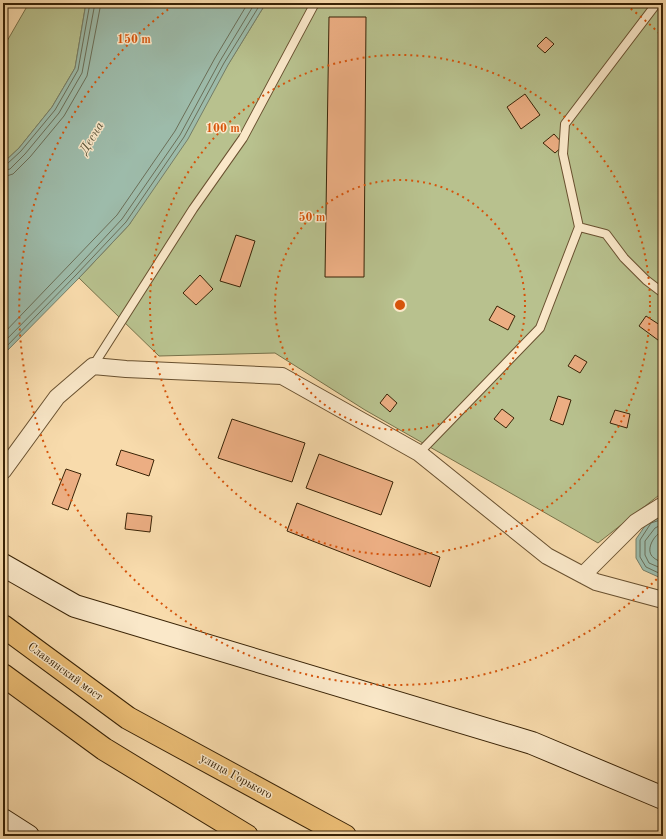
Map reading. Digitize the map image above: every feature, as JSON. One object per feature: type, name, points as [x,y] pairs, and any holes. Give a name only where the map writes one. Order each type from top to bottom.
[{"type":"main road","name":"Славянский мост","points":[[3,626],[128,718]]},
{"type":"main road","points":[[3,675],[104,749],[247,836]]},
{"type":"main road","name":"улица Горького","points":[[128,718],[345,836]]},
{"type":"street","points":[[3,471],[56,397],[93,366],[126,369],[282,376],[419,454],[547,556],[596,582],[663,600]]},
{"type":"street","points":[[583,575],[636,522],[663,505]]},
{"type":"street","points":[[3,565],[75,606],[532,743],[663,798]]},
{"type":"street","points":[[3,820],[28,836]]},
{"type":"lane","points":[[93,366],[193,209],[243,138],[310,15],[315,3]]},
{"type":"lane","points":[[419,454],[540,328],[579,227],[563,154],[565,124],[657,3]]},
{"type":"lane","points":[[579,227],[606,234],[624,258],[646,280],[663,293]]},
{"type":"green space","points":[[29,3],[86,3],[75,68],[52,107],[19,148],[3,163],[3,48]]},
{"type":"green space","points":[[266,3],[663,3],[663,492],[598,543],[365,410],[275,353],[159,356],[79,278],[129,225]]},
{"type":"water","name":"Десна","points":[[86,3],[266,3],[228,65],[188,139],[129,225],[3,355],[3,163],[19,148],[52,107],[75,68]]},
{"type":"water","points":[[663,515],[663,579],[643,570],[636,558],[636,539],[649,520]]},
{"type":"building","points":[[329,17],[366,17],[364,277],[325,277]]},
{"type":"building","points":[[546,37],[554,44],[545,53],[537,46]]},
{"type":"building","points":[[525,94],[540,115],[521,129],[507,107]]},
{"type":"building","points":[[554,134],[564,145],[555,153],[543,143]]},
{"type":"building","points":[[236,235],[255,241],[240,287],[220,281]]},
{"type":"building","points":[[200,275],[213,289],[196,305],[183,293]]},
{"type":"building","points":[[497,306],[515,316],[508,330],[489,320]]},
{"type":"building","points":[[646,316],[663,327],[662,343],[639,326]]},
{"type":"building","points":[[575,355],[587,362],[580,373],[568,366]]},
{"type":"building","points":[[387,394],[397,403],[390,412],[380,403]]},
{"type":"building","points":[[558,396],[571,400],[563,425],[550,420]]},
{"type":"building","points":[[502,409],[514,418],[506,428],[494,419]]},
{"type":"building","points":[[615,410],[630,414],[627,428],[610,423]]},
{"type":"building","points":[[232,419],[305,443],[292,482],[218,458]]},
{"type":"building","points":[[121,450],[154,460],[149,476],[116,465]]},
{"type":"building","points":[[319,454],[393,482],[381,515],[306,488]]},
{"type":"building","points":[[66,469],[81,474],[68,510],[52,504]]},
{"type":"building","points":[[297,503],[440,557],[430,587],[287,531]]},
{"type":"building","points":[[127,513],[152,516],[150,532],[125,529]]}]
